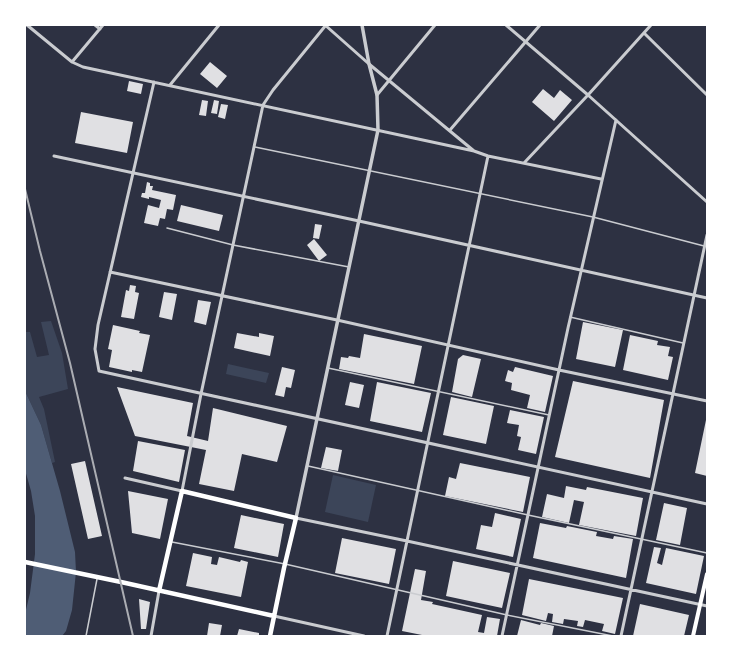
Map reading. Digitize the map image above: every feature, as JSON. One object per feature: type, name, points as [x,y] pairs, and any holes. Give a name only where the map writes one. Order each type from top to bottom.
[{"type":"main road","points":[[159,591],[182,491],[296,518],[270,636]]},
{"type":"main road","points":[[25,562],[274,616]]},
{"type":"main road","points":[[693,636],[707,574]]},
{"type":"street","points":[[27,25],[72,62],[83,67],[378,130],[474,151],[488,156],[601,180]]},
{"type":"street","points":[[95,25],[100,29]]},
{"type":"street","points":[[72,62],[104,25]]},
{"type":"street","points":[[170,85],[220,25]]},
{"type":"street","points":[[125,478],[182,491],[201,394],[263,105],[273,90],[326,25],[369,64],[474,151]]},
{"type":"street","points":[[362,25],[369,64],[377,94],[378,130],[296,518],[518,564],[707,606]]},
{"type":"street","points":[[377,94],[435,25]]},
{"type":"street","points":[[506,25],[588,95],[707,202]]},
{"type":"street","points":[[450,130],[540,25]]},
{"type":"street","points":[[524,163],[651,25]]},
{"type":"street","points":[[644,33],[707,95]]},
{"type":"street","points":[[154,82],[98,325],[95,349],[99,371],[707,504]]},
{"type":"street","points":[[502,636],[580,270],[616,120]]},
{"type":"street","points":[[54,156],[359,221],[707,298]]},
{"type":"street","points":[[387,636],[447,345],[488,156]]},
{"type":"street","points":[[621,636],[707,235]]},
{"type":"street","points":[[110,272],[707,401]]},
{"type":"street","points":[[151,636],[159,591]]},
{"type":"street","points":[[274,616],[364,636]]},
{"type":"lane","points":[[254,147],[593,217],[704,246]]},
{"type":"lane","points":[[167,228],[233,245],[349,268]]},
{"type":"lane","points":[[570,317],[683,343]]},
{"type":"lane","points":[[328,368],[550,416]]},
{"type":"lane","points":[[307,466],[528,516],[707,553]]},
{"type":"lane","points":[[170,541],[285,564],[507,614],[613,636]]},
{"type":"lane","points":[[86,636],[97,577]]},
{"type":"shaded area","points":[[51,321],[62,353],[68,389],[39,397],[44,409],[55,462],[52,463],[41,425],[25,391],[25,332],[30,332],[37,357],[49,355],[41,322]]},
{"type":"shaded area","points":[[228,364],[269,373],[266,383],[226,374]]},
{"type":"shaded area","points":[[25,391],[41,425],[60,491],[75,552],[76,572],[72,610],[66,631],[62,636],[25,636],[25,614],[30,593],[35,554],[35,516],[31,491],[25,470]]},
{"type":"shaded area","points":[[333,475],[376,485],[368,522],[325,512]]},
{"type":"building","points":[[210,62],[227,76],[217,88],[200,74]]},
{"type":"building","points":[[129,81],[143,84],[141,94],[127,91]]},
{"type":"building","points":[[543,89],[554,98],[560,90],[572,100],[554,121],[532,102]]},
{"type":"building","points":[[202,100],[208,101],[206,116],[199,115]]},
{"type":"building","points":[[214,100],[219,101],[217,114],[211,113]]},
{"type":"building","points":[[221,104],[228,105],[225,119],[218,117]]},
{"type":"building","points":[[81,112],[133,122],[127,153],[75,143]]},
{"type":"building","points":[[147,182],[150,183],[150,186],[153,186],[152,190],[176,195],[173,210],[167,209],[165,219],[160,218],[158,226],[144,223],[148,205],[159,208],[161,200],[141,197],[142,193],[145,193]]},
{"type":"building","points":[[181,205],[223,215],[219,231],[177,221]]},
{"type":"building","points":[[315,224],[322,225],[319,239],[313,238]]},
{"type":"building","points":[[314,239],[327,255],[319,261],[307,245]]},
{"type":"building","points":[[130,285],[136,286],[135,292],[139,293],[134,319],[121,317],[126,290],[129,291]]},
{"type":"building","points":[[164,292],[177,294],[172,320],[159,317]]},
{"type":"building","points":[[198,300],[211,302],[206,325],[194,322]]},
{"type":"building","points":[[583,322],[623,330],[615,367],[576,359]]},
{"type":"building","points":[[113,325],[140,331],[139,333],[150,335],[142,372],[132,370],[132,372],[109,367],[112,350],[108,349]]},
{"type":"building","points":[[237,333],[259,337],[259,333],[274,336],[270,356],[234,348]]},
{"type":"building","points":[[364,334],[422,346],[414,384],[339,369],[341,357],[348,358],[349,356],[360,358]]},
{"type":"building","points":[[630,335],[658,341],[657,345],[670,347],[668,356],[673,357],[668,380],[623,370]]},
{"type":"building","points":[[463,355],[481,359],[472,397],[452,392],[458,359]]},
{"type":"building","points":[[282,367],[295,370],[291,388],[286,387],[284,397],[275,395]]},
{"type":"building","points":[[515,367],[553,376],[545,412],[527,408],[530,395],[511,390],[512,383],[505,381],[508,370],[513,372]]},
{"type":"building","points":[[573,381],[664,400],[650,478],[555,457]]},
{"type":"building","points":[[350,382],[364,385],[359,408],[345,405]]},
{"type":"building","points":[[377,382],[431,393],[422,432],[370,421]]},
{"type":"building","points":[[117,387],[193,403],[187,436],[208,441],[213,408],[287,426],[277,462],[242,454],[234,491],[199,484],[206,450],[135,436]]},
{"type":"building","points":[[451,397],[494,406],[486,444],[443,435]]},
{"type":"building","points":[[510,410],[544,417],[536,454],[518,450],[521,437],[517,436],[519,425],[507,423]]},
{"type":"building","points":[[707,420],[707,476],[695,473]]},
{"type":"building","points":[[138,441],[185,450],[179,482],[133,471]]},
{"type":"building","points":[[326,447],[342,450],[338,471],[321,468]]},
{"type":"building","points":[[85,461],[102,536],[88,539],[71,464]]},
{"type":"building","points":[[460,463],[530,477],[523,512],[445,496],[449,477],[456,479]]},
{"type":"building","points":[[566,486],[586,490],[587,487],[643,498],[636,536],[579,525],[584,502],[574,500],[569,523],[542,517],[547,494],[564,498]]},
{"type":"building","points":[[128,491],[168,499],[160,539],[132,533]]},
{"type":"building","points":[[664,503],[687,508],[680,545],[656,540]]},
{"type":"building","points":[[495,513],[521,519],[513,557],[476,549],[481,525],[492,527]]},
{"type":"building","points":[[241,515],[284,524],[278,557],[234,548]]},
{"type":"building","points":[[540,523],[566,528],[567,526],[597,532],[596,536],[613,539],[614,536],[633,539],[626,578],[533,558]]},
{"type":"building","points":[[342,538],[396,549],[389,584],[335,573]]},
{"type":"building","points":[[654,547],[661,548],[657,563],[662,565],[666,548],[704,556],[696,594],[646,583]]},
{"type":"building","points":[[193,553],[212,557],[211,564],[217,565],[219,557],[240,562],[241,560],[248,562],[241,597],[186,586]]},
{"type":"building","points":[[453,561],[510,573],[502,608],[446,596]]},
{"type":"building","points":[[415,569],[426,571],[421,600],[433,602],[432,604],[482,615],[478,632],[484,633],[487,617],[500,619],[497,636],[427,636],[402,631]]},
{"type":"building","points":[[529,579],[623,598],[615,634],[602,631],[604,624],[585,620],[583,627],[577,626],[578,621],[564,619],[563,624],[552,622],[553,614],[548,613],[546,621],[522,615]]},
{"type":"building","points":[[139,599],[150,602],[146,629],[141,629]]},
{"type":"building","points":[[640,604],[689,615],[684,636],[633,636]]},
{"type":"building","points":[[521,620],[540,625],[541,623],[554,626],[552,636],[517,636]]},
{"type":"building","points":[[209,623],[222,625],[220,636],[207,636]]},
{"type":"building","points":[[239,629],[259,633],[259,636],[237,636]]},
{"type":"railway","points":[[25,189],[70,363],[133,636]]}]
